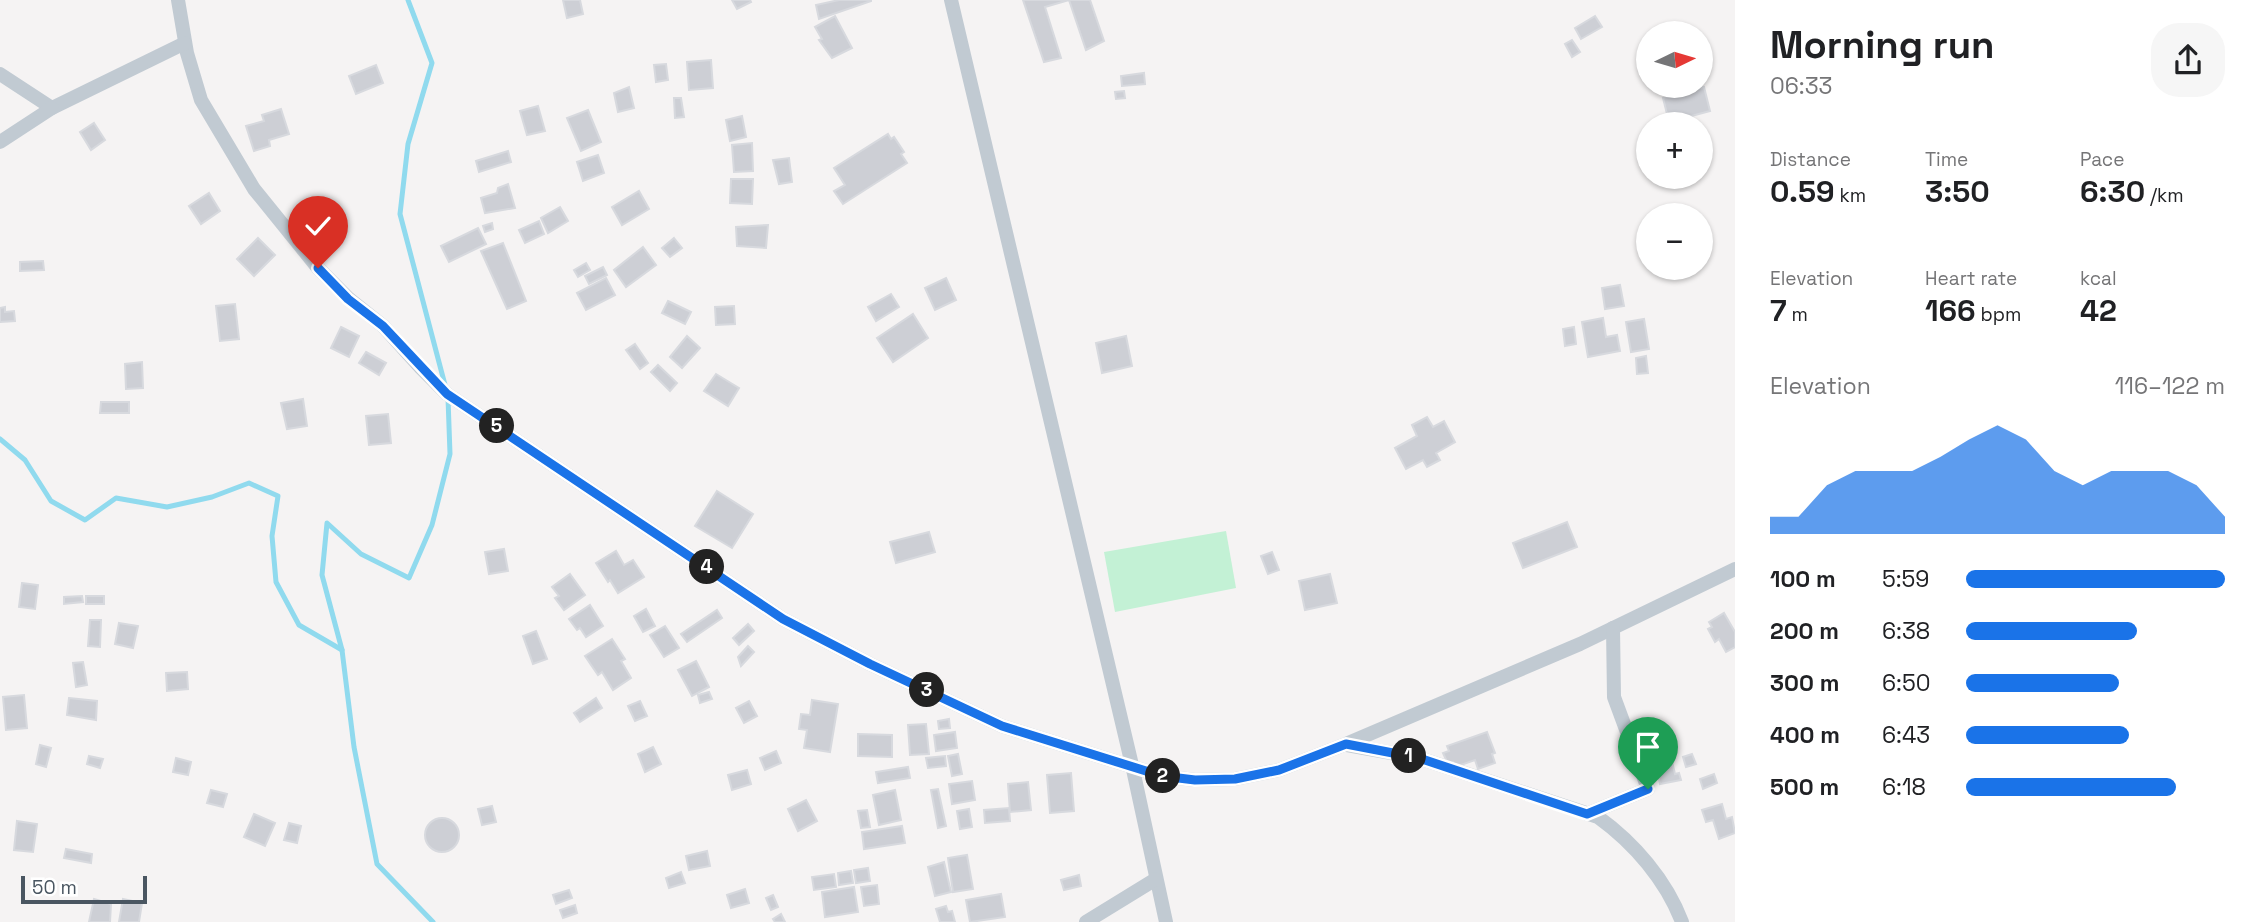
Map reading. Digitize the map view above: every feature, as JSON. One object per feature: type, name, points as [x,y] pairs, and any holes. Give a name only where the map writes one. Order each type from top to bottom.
[{"type":"street","points":[[178,0],[185,43],[201,100],[254,189],[318,268],[348,299],[383,326],[447,394],[783,619],[870,664],[1002,726],[1162,776],[1195,780],[1235,779],[1279,770],[1346,744],[1613,628],[1735,569]]},
{"type":"street","points":[[951,0],[1132,765],[1166,922]]},
{"type":"street","points":[[0,142],[52,108],[185,43]]},
{"type":"street","points":[[0,75],[52,108]]},
{"type":"street","points":[[1587,814],[1648,789],[1614,697],[1613,628]]},
{"type":"street","points":[[1346,744],[1419,758],[1598,817],[1617,831],[1649,866],[1673,900],[1682,922]]},
{"type":"street","points":[[1086,922],[1156,879]]},
{"type":"green space","points":[[1226,531],[1236,588],[1115,612],[1104,552]]},
{"type":"building","points":[[563,0],[580,0],[583,14],[567,18]]},
{"type":"building","points":[[732,0],[750,0],[751,2],[737,9]]},
{"type":"building","points":[[839,0],[871,1],[819,19],[816,5]]},
{"type":"building","points":[[1023,0],[1069,0],[1045,7],[1061,58],[1044,62]]},
{"type":"building","points":[[1069,0],[1090,0],[1104,41],[1086,50]]},
{"type":"building","points":[[835,16],[852,48],[832,58],[819,40],[822,39],[815,27]]},
{"type":"building","points":[[1595,16],[1602,27],[1581,39],[1575,28]]},
{"type":"building","points":[[1572,40],[1580,52],[1572,57],[1565,44]]},
{"type":"building","points":[[711,60],[713,88],[689,90],[687,62]]},
{"type":"building","points":[[666,64],[668,80],[656,82],[654,65]]},
{"type":"building","points":[[376,65],[383,83],[356,94],[349,76]]},
{"type":"building","points":[[1144,73],[1145,84],[1122,86],[1121,76]]},
{"type":"building","points":[[629,87],[634,108],[618,112],[614,93]]},
{"type":"building","points":[[1124,91],[1125,98],[1116,99],[1115,92]]},
{"type":"building","points":[[674,98],[681,98],[684,117],[675,118]]},
{"type":"building","points":[[1663,98],[1707,98],[1710,111],[1706,112],[1666,112]]},
{"type":"building","points":[[538,106],[545,131],[527,135],[520,111]]},
{"type":"building","points":[[281,109],[289,134],[269,140],[270,146],[254,151],[246,126],[264,121],[262,115]]},
{"type":"building","points":[[588,110],[601,142],[581,151],[567,118]]},
{"type":"building","points":[[742,116],[746,137],[730,141],[726,120]]},
{"type":"building","points":[[94,123],[105,140],[91,150],[80,132]]},
{"type":"building","points":[[888,134],[891,139],[894,137],[904,152],[901,154],[907,163],[843,204],[834,191],[845,185],[834,168]]},
{"type":"building","points":[[752,143],[753,171],[734,172],[732,145]]},
{"type":"building","points":[[508,151],[511,162],[479,172],[476,161]]},
{"type":"building","points":[[598,155],[604,173],[583,181],[577,162]]},
{"type":"building","points":[[789,158],[792,182],[779,184],[773,160]]},
{"type":"building","points":[[731,179],[753,179],[752,204],[730,203]]},
{"type":"building","points":[[508,184],[515,208],[485,213],[481,198],[497,193],[498,188]]},
{"type":"building","points":[[639,191],[649,209],[622,225],[612,207]]},
{"type":"building","points":[[209,193],[220,211],[201,224],[189,206]]},
{"type":"building","points":[[560,207],[568,221],[548,233],[541,218]]},
{"type":"building","points":[[539,221],[544,234],[525,243],[519,230]]},
{"type":"building","points":[[492,223],[493,229],[485,232],[483,226]]},
{"type":"building","points":[[768,225],[766,248],[737,246],[736,227]]},
{"type":"building","points":[[478,228],[486,244],[449,262],[441,246]]},
{"type":"building","points":[[258,238],[275,255],[254,276],[237,259]]},
{"type":"building","points":[[674,238],[682,248],[670,257],[662,248]]},
{"type":"building","points":[[503,243],[526,301],[507,309],[481,251]]},
{"type":"building","points":[[643,247],[656,265],[626,287],[614,270]]},
{"type":"building","points":[[43,261],[44,270],[20,271],[20,262]]},
{"type":"building","points":[[586,263],[590,270],[578,277],[574,270]]},
{"type":"building","points":[[603,267],[607,275],[589,284],[585,276]]},
{"type":"building","points":[[606,278],[615,295],[586,310],[577,293]]},
{"type":"building","points":[[946,278],[956,300],[935,310],[925,288]]},
{"type":"building","points":[[1620,285],[1624,306],[1605,309],[1602,288]]},
{"type":"building","points":[[891,294],[899,307],[876,321],[868,307]]},
{"type":"building","points":[[668,301],[691,312],[685,324],[662,313]]},
{"type":"building","points":[[235,304],[239,339],[220,341],[216,306]]},
{"type":"building","points":[[734,306],[735,324],[716,325],[715,307]]},
{"type":"building","points":[[5,307],[5,312],[14,311],[15,321],[0,322],[0,308]]},
{"type":"building","points":[[913,314],[928,338],[893,362],[877,338]]},
{"type":"building","points":[[1603,318],[1606,337],[1617,335],[1620,351],[1588,357],[1582,322]]},
{"type":"building","points":[[1644,319],[1649,349],[1631,352],[1626,322]]},
{"type":"building","points":[[341,327],[359,336],[349,357],[331,348]]},
{"type":"building","points":[[1574,327],[1576,344],[1565,346],[1563,329]]},
{"type":"building","points":[[687,336],[700,348],[682,368],[670,357]]},
{"type":"building","points":[[1126,336],[1132,366],[1102,373],[1096,343]]},
{"type":"building","points":[[635,344],[648,363],[640,369],[626,350]]},
{"type":"building","points":[[366,352],[386,363],[379,375],[359,363]]},
{"type":"building","points":[[1646,356],[1648,373],[1637,374],[1636,358]]},
{"type":"building","points":[[142,362],[143,388],[126,389],[125,364]]},
{"type":"building","points":[[658,365],[677,383],[670,391],[651,372]]},
{"type":"building","points":[[716,374],[739,388],[728,406],[704,391]]},
{"type":"building","points":[[303,399],[307,426],[287,429],[281,403]]},
{"type":"building","points":[[101,402],[129,402],[129,413],[100,413]]},
{"type":"building","points":[[388,414],[391,443],[369,445],[366,416]]},
{"type":"building","points":[[1427,417],[1433,427],[1444,421],[1455,442],[1436,453],[1440,460],[1427,467],[1423,460],[1406,469],[1395,448],[1417,436],[1412,425]]},
{"type":"building","points":[[717,491],[753,514],[732,548],[695,526]]},
{"type":"building","points":[[1567,522],[1577,547],[1523,568],[1513,543]]},
{"type":"building","points":[[929,532],[935,552],[896,563],[890,542]]},
{"type":"building","points":[[504,549],[508,571],[489,574],[485,552]]},
{"type":"building","points":[[616,551],[624,565],[633,560],[644,577],[618,593],[596,563]]},
{"type":"building","points":[[1272,552],[1279,570],[1268,574],[1261,556]]},
{"type":"building","points":[[570,574],[585,595],[564,610],[555,598],[559,596],[552,587]]},
{"type":"building","points":[[1330,574],[1337,603],[1305,610],[1299,581]]},
{"type":"building","points":[[22,583],[38,585],[35,609],[19,607]]},
{"type":"building","points":[[82,596],[83,602],[64,604],[64,597]]},
{"type":"building","points":[[86,596],[104,596],[104,604],[86,604]]},
{"type":"building","points":[[590,605],[603,626],[586,637],[569,619]]},
{"type":"building","points":[[646,609],[655,626],[643,632],[634,616]]},
{"type":"building","points":[[717,610],[722,618],[687,642],[681,634]]},
{"type":"building","points":[[1724,613],[1735,632],[1735,647],[1726,652],[1719,639],[1715,642],[1708,629],[1712,627],[1709,622]]},
{"type":"building","points":[[90,620],[101,620],[100,647],[88,646]]},
{"type":"building","points":[[119,623],[138,626],[133,648],[115,644]]},
{"type":"building","points":[[748,624],[754,631],[739,645],[733,638]]},
{"type":"building","points":[[665,626],[679,648],[664,657],[650,635]]},
{"type":"building","points":[[536,631],[547,659],[533,664],[523,636]]},
{"type":"building","points":[[612,639],[625,659],[621,661],[631,678],[613,690],[602,672],[598,675],[585,656]]},
{"type":"building","points":[[748,646],[754,652],[741,666],[738,657]]},
{"type":"building","points":[[696,661],[709,687],[692,696],[678,670]]},
{"type":"building","points":[[83,662],[87,685],[76,687],[73,663]]},
{"type":"building","points":[[187,672],[188,689],[167,691],[166,673]]},
{"type":"building","points":[[709,692],[712,699],[700,703],[698,695]]},
{"type":"building","points":[[24,695],[27,728],[6,730],[3,697]]},
{"type":"building","points":[[69,698],[97,701],[96,720],[67,715]]},
{"type":"building","points":[[596,698],[602,708],[580,722],[574,713]]},
{"type":"building","points":[[812,700],[838,704],[830,752],[804,748],[807,730],[799,729],[801,714],[810,715]]},
{"type":"building","points":[[640,701],[647,716],[635,721],[628,706]]},
{"type":"building","points":[[749,701],[757,716],[744,723],[736,708]]},
{"type":"building","points":[[949,719],[950,728],[939,729],[938,721]]},
{"type":"building","points":[[926,724],[929,754],[910,755],[908,725]]},
{"type":"building","points":[[955,732],[957,748],[936,751],[934,735]]},
{"type":"building","points":[[1487,732],[1495,753],[1492,754],[1495,763],[1478,769],[1475,760],[1455,767],[1453,762],[1448,764],[1443,753],[1449,751],[1447,746]]},
{"type":"building","points":[[858,734],[892,735],[892,757],[858,756]]},
{"type":"building","points":[[40,745],[51,748],[46,767],[36,764]]},
{"type":"building","points":[[653,747],[661,764],[645,772],[638,754]]},
{"type":"building","points":[[776,751],[781,763],[765,770],[760,758]]},
{"type":"building","points":[[958,754],[962,774],[952,776],[948,756]]},
{"type":"building","points":[[1692,754],[1696,764],[1686,767],[1683,757]]},
{"type":"building","points":[[89,756],[103,759],[100,768],[87,764]]},
{"type":"building","points":[[945,756],[946,766],[928,768],[926,758]]},
{"type":"building","points":[[1671,757],[1675,774],[1679,773],[1681,780],[1660,784],[1658,774],[1663,773],[1660,759]]},
{"type":"building","points":[[176,758],[191,762],[188,775],[173,772]]},
{"type":"building","points":[[908,767],[910,778],[878,783],[876,772]]},
{"type":"building","points":[[747,770],[751,784],[732,790],[728,775]]},
{"type":"building","points":[[1071,773],[1074,811],[1050,813],[1047,775]]},
{"type":"building","points":[[1714,774],[1717,783],[1703,789],[1700,779]]},
{"type":"building","points":[[972,781],[975,800],[952,804],[949,784]]},
{"type":"building","points":[[1028,782],[1031,810],[1010,812],[1008,784]]},
{"type":"building","points":[[938,789],[946,826],[938,828],[931,790]]},
{"type":"building","points":[[211,790],[227,794],[223,807],[207,803]]},
{"type":"building","points":[[895,790],[901,820],[879,825],[873,795]]},
{"type":"building","points":[[806,800],[817,821],[798,831],[788,809]]},
{"type":"building","points":[[1722,804],[1726,819],[1732,817],[1735,833],[1719,839],[1713,820],[1706,822],[1702,810]]},
{"type":"building","points":[[492,806],[496,822],[482,825],[478,809]]},
{"type":"building","points":[[1009,808],[1010,821],[985,823],[984,810]]},
{"type":"building","points":[[969,809],[972,827],[960,829],[957,811]]},
{"type":"building","points":[[867,810],[870,827],[861,828],[858,811]]},
{"type":"building","points":[[254,814],[275,823],[265,846],[244,837]]},
{"type":"building","points":[[442,818],[454,823],[459,835],[454,847],[442,852],[430,847],[425,835],[430,823]]},
{"type":"building","points":[[17,821],[37,824],[33,852],[14,850]]},
{"type":"building","points":[[289,823],[301,826],[297,843],[284,840]]},
{"type":"building","points":[[902,826],[905,843],[864,849],[862,832]]},
{"type":"building","points":[[66,849],[92,854],[91,863],[64,858]]},
{"type":"building","points":[[707,851],[710,866],[689,870],[686,856]]},
{"type":"building","points":[[967,855],[973,889],[953,892],[948,858]]},
{"type":"building","points":[[944,862],[951,892],[935,896],[928,867]]},
{"type":"building","points":[[868,868],[870,881],[856,883],[854,870]]},
{"type":"building","points":[[851,871],[853,883],[839,885],[838,873]]},
{"type":"building","points":[[681,872],[685,883],[669,888],[666,878]]},
{"type":"building","points":[[834,874],[836,887],[814,890],[812,877]]},
{"type":"building","points":[[1079,875],[1081,886],[1064,890],[1061,880]]},
{"type":"building","points":[[877,885],[879,904],[864,906],[861,887]]},
{"type":"building","points":[[854,887],[858,912],[825,917],[822,892]]},
{"type":"building","points":[[745,889],[749,903],[731,908],[727,895]]},
{"type":"building","points":[[569,890],[572,898],[556,904],[553,895]]},
{"type":"building","points":[[1001,894],[1005,917],[970,922],[966,900]]},
{"type":"building","points":[[773,895],[778,907],[771,910],[766,898]]},
{"type":"building","points":[[94,899],[111,904],[110,922],[89,922]]},
{"type":"building","points":[[123,899],[142,903],[139,922],[119,922]]},
{"type":"building","points":[[575,905],[577,913],[563,918],[560,910]]},
{"type":"building","points":[[946,906],[948,912],[952,911],[955,922],[940,922],[936,909]]},
{"type":"building","points":[[781,914],[785,922],[775,922],[773,919]]},
{"type":"waterway","points":[[408,0],[432,63],[408,144],[400,214],[445,385]]},
{"type":"waterway","points":[[433,922],[377,864],[354,747],[342,650],[322,575],[327,523],[361,554],[409,578],[432,525],[450,454],[448,398]]},
{"type":"waterway","points":[[0,439],[25,460],[51,501],[85,520],[116,498],[167,507],[212,497],[249,483],[278,496],[272,536],[276,582],[299,625],[342,650]]},
{"type":"route","points":[[318,268],[348,299],[383,326],[447,394],[783,619],[870,664],[1002,726],[1162,776],[1195,780],[1235,779],[1279,770],[1346,744],[1419,758],[1587,814],[1648,789]]}]
